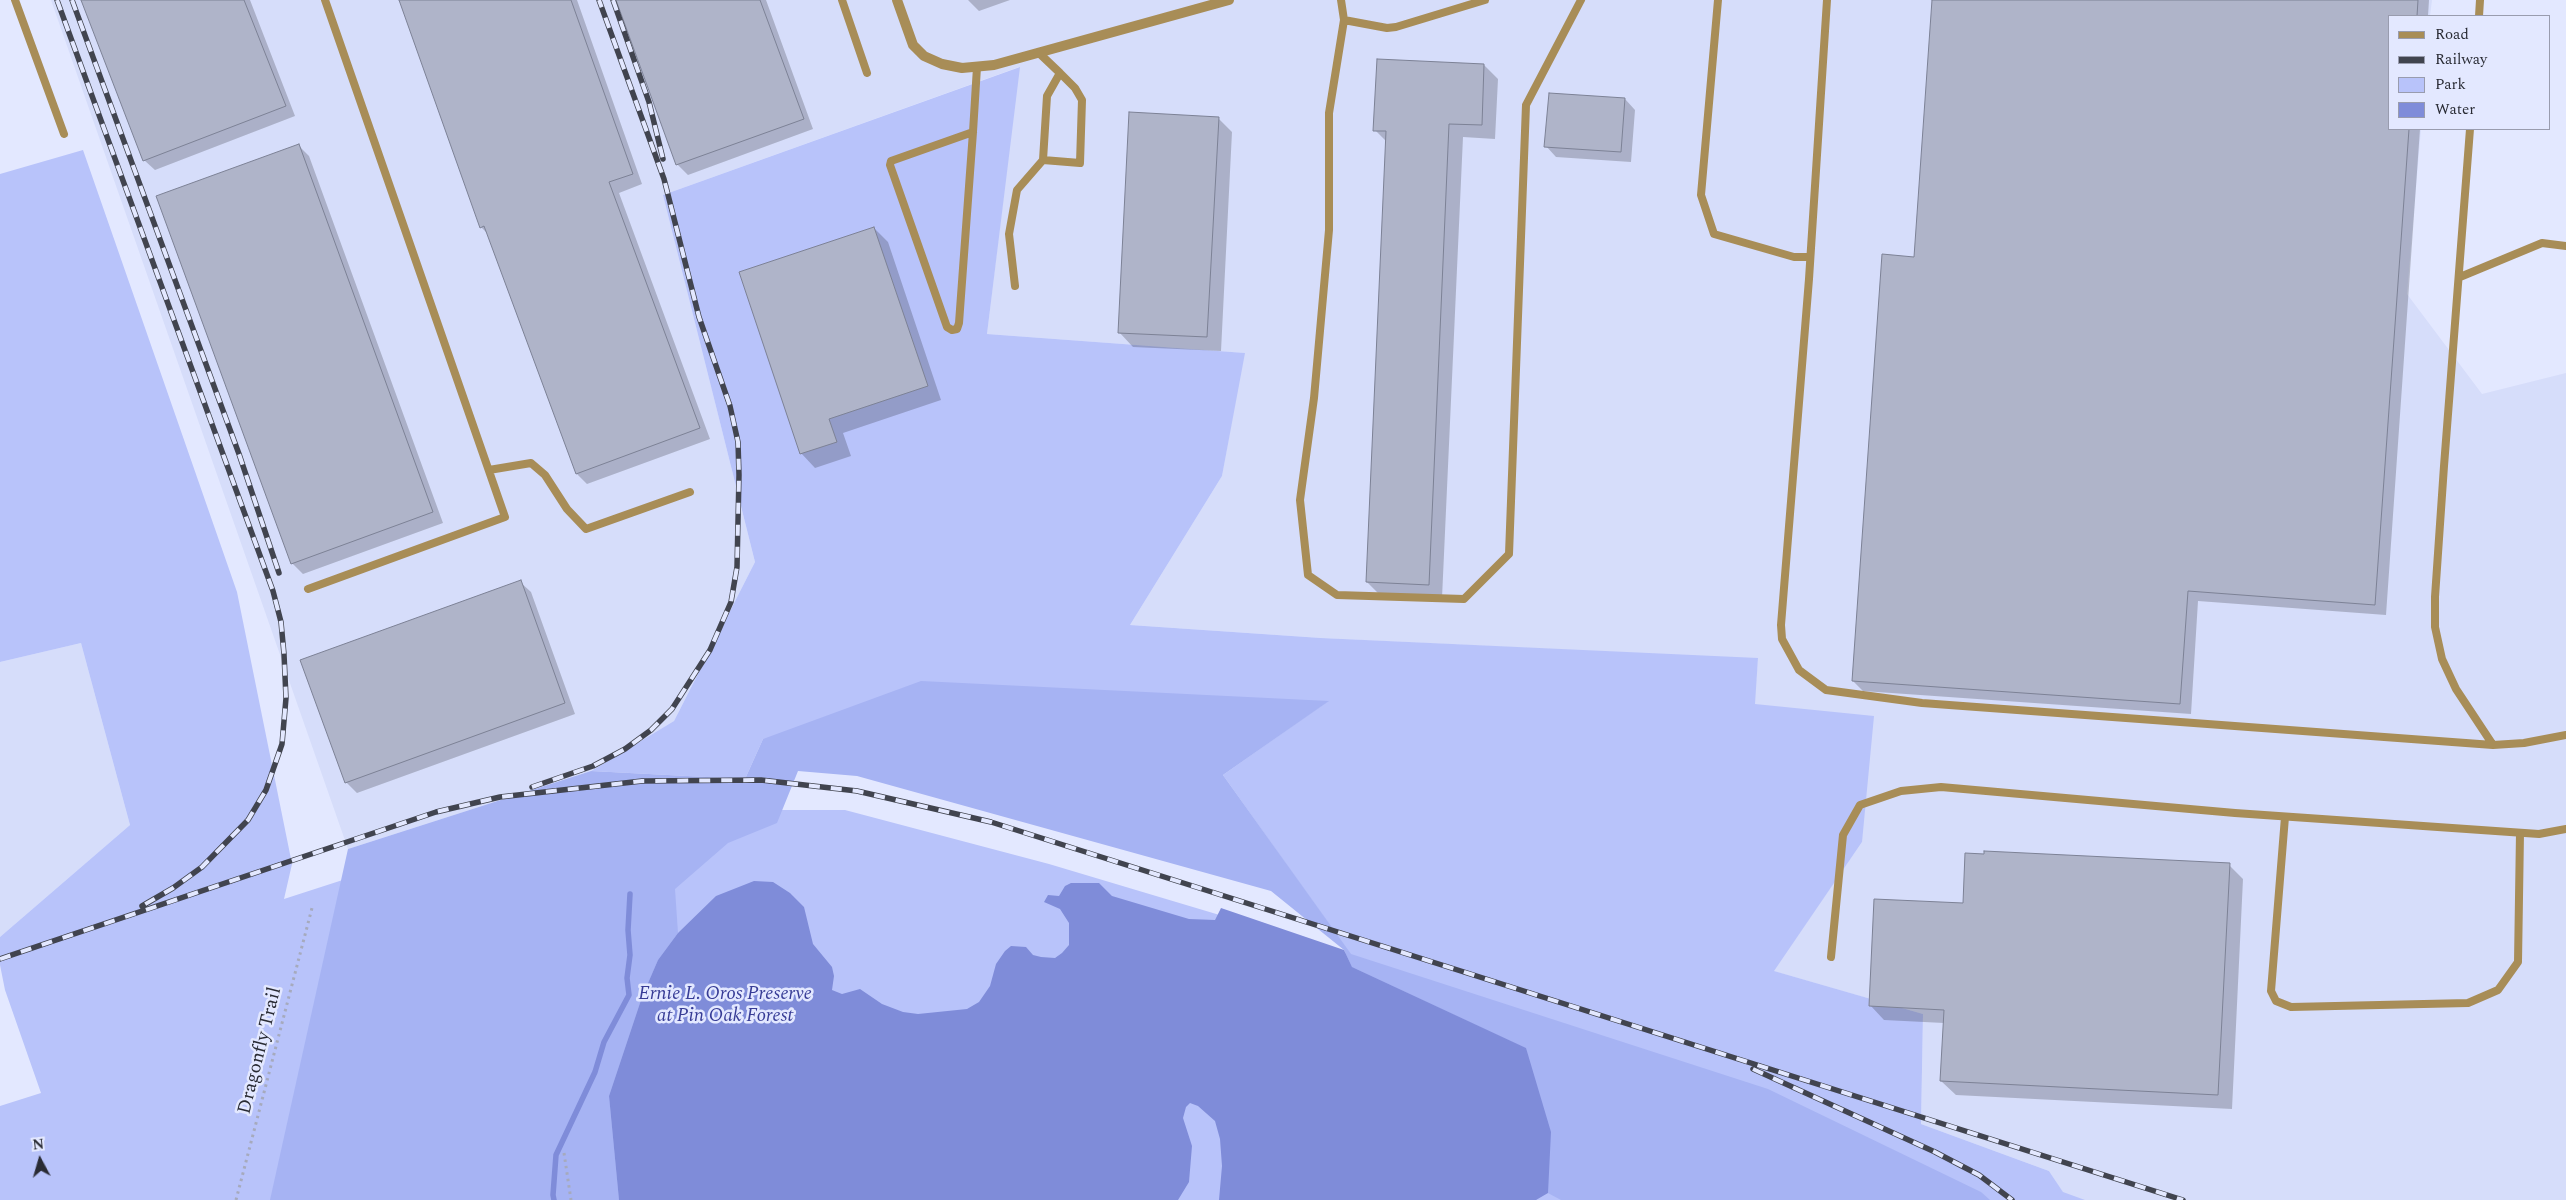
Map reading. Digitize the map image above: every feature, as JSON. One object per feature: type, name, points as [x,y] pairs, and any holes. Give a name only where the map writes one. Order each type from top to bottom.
[{"type":"street","points":[[897,0],[913,45],[924,56],[942,64],[962,68],[994,65],[1229,0]]},
{"type":"lane","points":[[16,0],[64,134]]},
{"type":"lane","points":[[308,589],[505,517],[325,0]]},
{"type":"lane","points":[[842,0],[867,72]]},
{"type":"lane","points":[[1341,0],[1344,20],[1329,113],[1329,230],[1314,398],[1300,500],[1308,574],[1337,595],[1464,599],[1509,554],[1526,105],[1581,0]]},
{"type":"lane","points":[[1344,20],[1387,28],[1396,27],[1485,0]]},
{"type":"lane","points":[[1718,0],[1701,195],[1714,234],[1794,257],[1810,257]]},
{"type":"lane","points":[[1827,0],[1810,257],[1781,625],[1782,639],[1800,670],[1826,690],[1922,703],[2493,745],[2524,743],[2566,735]]},
{"type":"lane","points":[[2479,15],[2480,0]]},
{"type":"lane","points":[[1039,53],[1075,88],[1082,100],[1080,163],[1043,160]]},
{"type":"lane","points":[[973,132],[891,161],[890,165],[948,326],[952,330],[957,329],[959,323],[973,132],[977,67]]},
{"type":"lane","points":[[1015,286],[1009,234],[1017,190],[1043,160],[1046,96],[1060,73]]},
{"type":"lane","points":[[2470,130],[2441,503],[2435,627],[2442,659],[2456,689],[2493,745]]},
{"type":"lane","points":[[2460,277],[2542,243],[2566,246]]},
{"type":"lane","points":[[489,470],[530,463],[545,475],[567,510],[586,529],[690,492]]},
{"type":"lane","points":[[1831,957],[1843,835],[1860,805],[1901,791],[1941,787],[2285,817],[2520,833],[2539,834],[2566,829]]},
{"type":"lane","points":[[2285,817],[2271,991],[2276,1001],[2291,1007],[2468,1003],[2498,990],[2518,962],[2520,833]]},
{"type":"path","name":"Dragonfly Trail","points":[[236,1200],[312,908]]},
{"type":"path","points":[[564,1153],[571,1200]]},
{"type":"shaded area","points":[[51,0],[2432,0],[2430,15],[2388,15],[2388,130],[2421,130],[2407,294],[2482,394],[2566,373],[2566,1200],[2068,1200],[2049,1171],[1921,1124],[1923,1014],[1773,971],[1862,842],[1754,704],[1758,659],[1321,638],[1130,625],[1222,476],[1244,353],[987,334],[1019,67],[663,195],[755,562],[674,721],[591,771],[348,849]]},
{"type":"shaded area","points":[[81,643],[130,825],[0,937],[0,662]]},
{"type":"shaded area","points":[[921,681],[1329,701],[1223,775],[1351,954],[1768,1089],[1981,1192],[1990,1200],[1561,1200],[1546,1192],[1525,1048],[1352,967],[1344,950],[1271,891],[857,776],[798,771],[777,823],[728,843],[675,889],[678,933],[658,960],[642,997],[609,1096],[619,1200],[270,1200],[348,849],[591,771],[745,779],[763,739]]},
{"type":"green space","name":"Ernie L. Oros Preserve at Pin Oak Forest","points":[[1020,67],[987,334],[1245,353],[1222,476],[1130,625],[1321,638],[1758,658],[1755,704],[1874,716],[1862,842],[1774,971],[1923,1014],[1921,1124],[2049,1171],[2063,1192],[2085,1200],[0,1200],[0,1106],[41,1093],[5,990],[0,965],[0,937],[130,825],[81,643],[0,662],[0,174],[83,150],[237,592],[292,864],[284,899],[525,821],[677,810],[845,810],[1049,864],[1350,954],[1223,775],[1328,701],[763,739],[745,779],[591,771],[674,721],[755,562],[663,195]]},
{"type":"water","points":[[754,881],[773,882],[790,893],[804,907],[813,944],[832,967],[834,976],[832,990],[842,994],[860,989],[882,1004],[903,1012],[918,1014],[967,1009],[979,1002],[990,986],[996,964],[1011,946],[1026,947],[1033,955],[1041,957],[1055,958],[1062,953],[1069,945],[1069,923],[1060,909],[1044,902],[1048,895],[1059,896],[1065,886],[1071,883],[1099,883],[1112,896],[1189,919],[1215,920],[1221,908],[1344,950],[1352,967],[1526,1048],[1551,1132],[1548,1193],[1536,1200],[1219,1200],[1222,1166],[1220,1139],[1215,1121],[1198,1106],[1190,1103],[1186,1107],[1183,1118],[1192,1146],[1189,1182],[1178,1200],[619,1200],[609,1096],[642,997],[658,960],[678,933],[716,896]]},
{"type":"building","points":[[81,0],[244,0],[286,106],[143,161]]},
{"type":"building","points":[[399,0],[571,0],[633,174],[609,182],[700,428],[576,474],[484,226],[480,228]]},
{"type":"building","points":[[616,0],[760,0],[804,119],[676,165]]},
{"type":"building","points":[[1932,0],[2418,0],[2417,15],[2388,15],[2388,130],[2409,130],[2375,605],[2188,591],[2180,704],[1852,681],[1882,254],[1914,257]]},
{"type":"building","points":[[1377,59],[1484,64],[1482,125],[1449,124],[1429,585],[1366,582],[1386,131],[1373,131]]},
{"type":"building","points":[[1549,93],[1625,98],[1621,152],[1544,147]]},
{"type":"building","points":[[1129,112],[1219,117],[1207,337],[1118,333]]},
{"type":"building","points":[[299,144],[433,512],[291,564],[156,196]]},
{"type":"building","points":[[874,227],[928,386],[829,419],[837,442],[800,454],[739,272]]},
{"type":"building","points":[[521,580],[565,703],[345,783],[300,660]]},
{"type":"building","points":[[1984,851],[2230,863],[2218,1095],[1940,1081],[1944,1010],[1869,1006],[1874,899],[1963,903],[1965,853],[1984,854]]},
{"type":"waterway","points":[[554,1200],[556,1155],[595,1072],[604,1042],[629,995],[627,978],[630,955],[628,930],[630,894]]},
{"type":"railway","points":[[57,0],[273,591],[281,622],[286,698],[282,744],[266,790],[248,820],[202,867],[173,888],[142,906]]},
{"type":"railway","points":[[72,0],[239,454],[279,573]]},
{"type":"railway","points":[[532,787],[593,766],[625,749],[651,730],[672,709],[710,650],[731,602],[737,567],[738,442],[730,406],[699,317],[664,179],[599,0]]},
{"type":"railway","points":[[613,0],[649,102],[663,159]]},
{"type":"railway","points":[[0,959],[436,812],[500,797],[642,781],[761,780],[857,791],[991,822],[2183,1200]]},
{"type":"railway","points":[[1753,1069],[1935,1152],[1979,1175],[2012,1200]]}]
